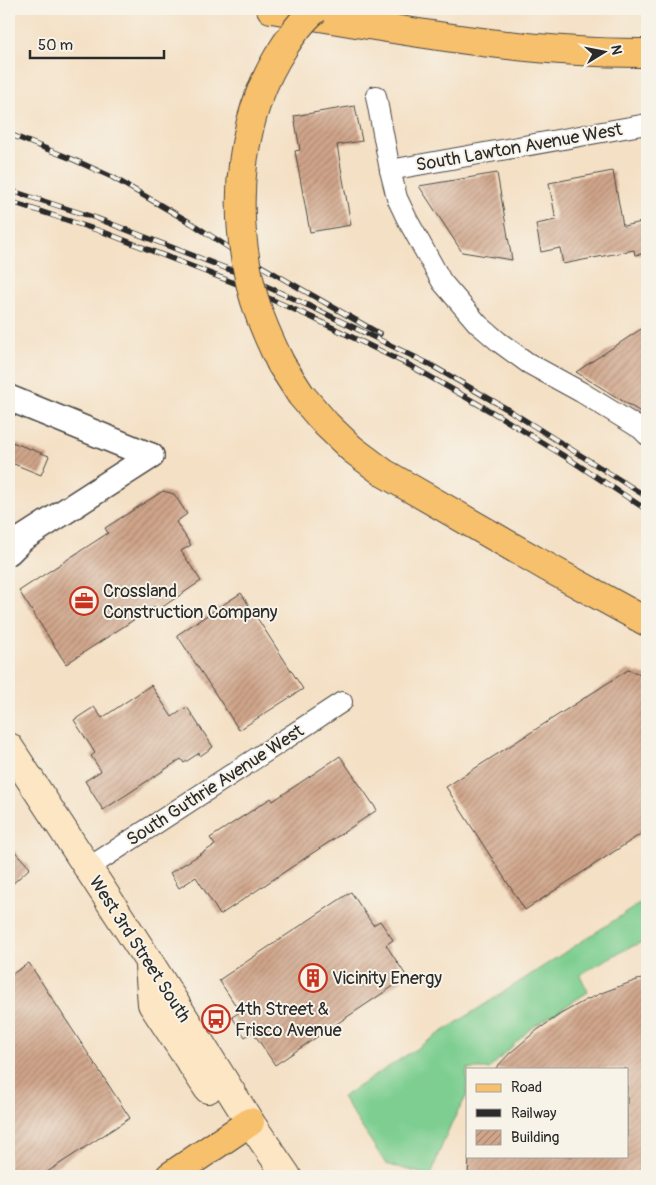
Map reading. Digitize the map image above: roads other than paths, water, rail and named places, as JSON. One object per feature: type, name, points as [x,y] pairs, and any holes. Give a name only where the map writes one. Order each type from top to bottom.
[{"type":"main road","points":[[271,9],[534,49],[647,53]]},
{"type":"main road","points":[[316,9],[290,38],[273,64],[262,89],[252,118],[245,150],[240,194],[241,229],[246,265],[255,304],[281,364],[301,396],[326,424],[352,449],[384,473],[647,622]]},
{"type":"main road","name":"West 3rd Street South","points":[[9,747],[148,960],[243,1127],[287,1176]]},
{"type":"main road","points":[[170,1176],[243,1127]]},
{"type":"street","points":[[376,96],[397,198],[442,282],[478,324],[499,342],[528,362],[641,429],[647,435]]},
{"type":"street","name":"South Lawton Avenue West","points":[[390,170],[647,124]]},
{"type":"street","points":[[9,398],[152,456],[13,546]]},
{"type":"street","name":"South Guthrie Avenue West","points":[[88,868],[342,702]]},
{"type":"railway","points":[[9,134],[112,177],[191,223],[231,249],[380,334]]},
{"type":"railway","points":[[9,190],[96,218],[233,271],[318,310],[429,364],[507,409],[647,497]]},
{"type":"railway","points":[[9,201],[106,233],[237,284],[311,317],[411,366],[499,416],[647,510]]},
{"type":"place","name":"Crossland Construction Company","points":[[84,601]]},
{"type":"place","name":"Vicinity Energy","points":[[313,978]]},
{"type":"place","name":"4th Street & Frisco Avenue","points":[[216,1019]]}]
